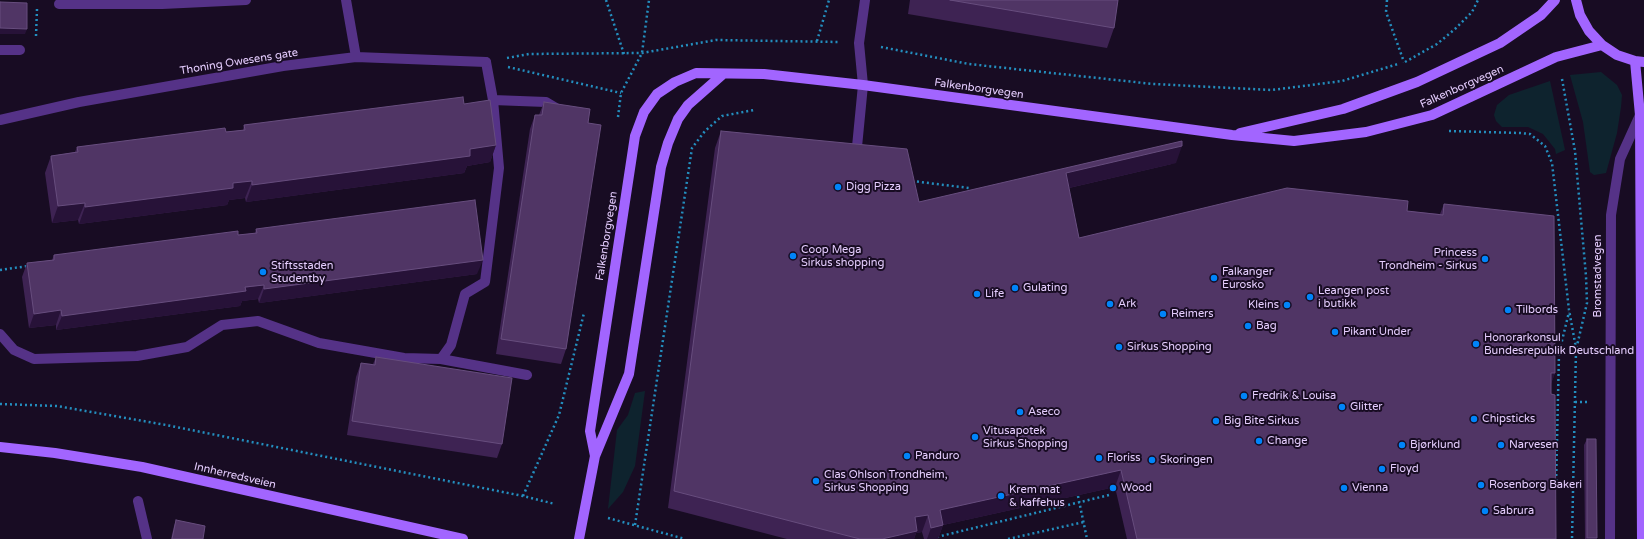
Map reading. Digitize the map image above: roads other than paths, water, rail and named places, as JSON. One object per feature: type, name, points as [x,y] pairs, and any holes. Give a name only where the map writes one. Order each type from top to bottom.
[{"type":"main road","name":"Falkenborgvegen","points":[[1232,135],[1343,109],[1417,82],[1500,43],[1541,15],[1555,0]]},
{"type":"main road","points":[[1576,0],[1580,15],[1589,31],[1602,45],[1617,55],[1640,61]]},
{"type":"main road","name":"Falkenborgvegen","points":[[595,456],[590,431],[591,423],[635,136],[644,112],[657,94],[675,82],[696,73],[722,75],[764,74],[863,85],[1232,135],[1294,141],[1366,132],[1432,115],[1556,57],[1602,45]]},
{"type":"main road","name":"Bromstadvegen","points":[[1640,61],[1642,539]]},
{"type":"main road","name":"Falkenborgvegen","points":[[578,539],[595,456],[629,374],[661,167],[668,143],[678,119],[688,105],[722,75]]},
{"type":"main road","name":"Innherredsveien","points":[[0,447],[62,454],[142,467],[463,539]]},
{"type":"street","points":[[59,4],[162,4],[246,0]]},
{"type":"street","points":[[346,0],[356,57]]},
{"type":"street","points":[[856,162],[863,85],[859,43],[865,0]]},
{"type":"street","points":[[0,50],[20,50]]},
{"type":"street","name":"Thoning Owesens gate","points":[[0,120],[94,99],[283,66],[356,57],[486,62],[493,100]]},
{"type":"street","points":[[441,359],[451,345],[465,294],[485,282],[499,168],[493,100],[546,102],[556,108]]},
{"type":"street","name":"Bromstadvegen","points":[[1610,539],[1611,215],[1615,181],[1620,159],[1640,115]]},
{"type":"street","points":[[0,334],[14,350],[34,360],[137,356],[187,347],[222,325],[258,321],[319,344],[404,358],[441,359],[527,375]]},
{"type":"street","points":[[138,501],[147,539]]},
{"type":"place","name":"Digg Pizza","points":[[838,187]]},
{"type":"place","name":"Coop Mega Sirkus shopping","points":[[793,256]]},
{"type":"place","name":"Princess Trondheim - Sirkus","points":[[1485,259]]},
{"type":"place","name":"Stiftsstaden Studentby","points":[[263,272]]},
{"type":"place","name":"Falkanger Eurosko","points":[[1214,278]]},
{"type":"place","name":"Gulating","points":[[1015,288]]},
{"type":"place","name":"Life","points":[[977,294]]},
{"type":"place","name":"Leangen post i butikk","points":[[1310,297]]},
{"type":"place","name":"Ark","points":[[1110,304]]},
{"type":"place","name":"Kleins","points":[[1287,305]]},
{"type":"place","name":"Tilbords","points":[[1508,310]]},
{"type":"place","name":"Reimers","points":[[1163,314]]},
{"type":"place","name":"Bag","points":[[1248,326]]},
{"type":"place","name":"Pikant Under","points":[[1335,332]]},
{"type":"place","name":"Honorarkonsul Bundesrepublik Deutschland","points":[[1476,344]]},
{"type":"place","name":"Sirkus Shopping","points":[[1119,347]]},
{"type":"place","name":"Fredrik & Louisa","points":[[1244,396]]},
{"type":"place","name":"Glitter","points":[[1342,407]]},
{"type":"place","name":"Aseco","points":[[1020,412]]},
{"type":"place","name":"Chipsticks","points":[[1474,419]]},
{"type":"place","name":"Big Bite Sirkus","points":[[1216,421]]},
{"type":"place","name":"Vitusapotek Sirkus Shopping","points":[[975,437]]},
{"type":"place","name":"Change","points":[[1259,441]]},
{"type":"place","name":"Bjørklund","points":[[1402,445]]},
{"type":"place","name":"Narvesen","points":[[1501,445]]},
{"type":"place","name":"Panduro","points":[[907,456]]},
{"type":"place","name":"Floriss","points":[[1099,458]]},
{"type":"place","name":"Skoringen","points":[[1152,460]]},
{"type":"place","name":"Floyd","points":[[1382,469]]},
{"type":"place","name":"Clas Ohlson Trondheim, Sirkus Shopping","points":[[816,481]]},
{"type":"place","name":"Rosenborg Bakeri","points":[[1481,485]]},
{"type":"place","name":"Wood","points":[[1113,488]]},
{"type":"place","name":"Vienna","points":[[1344,488]]},
{"type":"place","name":"Krem mat & kaffehus","points":[[1001,496]]},
{"type":"place","name":"Sabrura","points":[[1485,511]]}]
